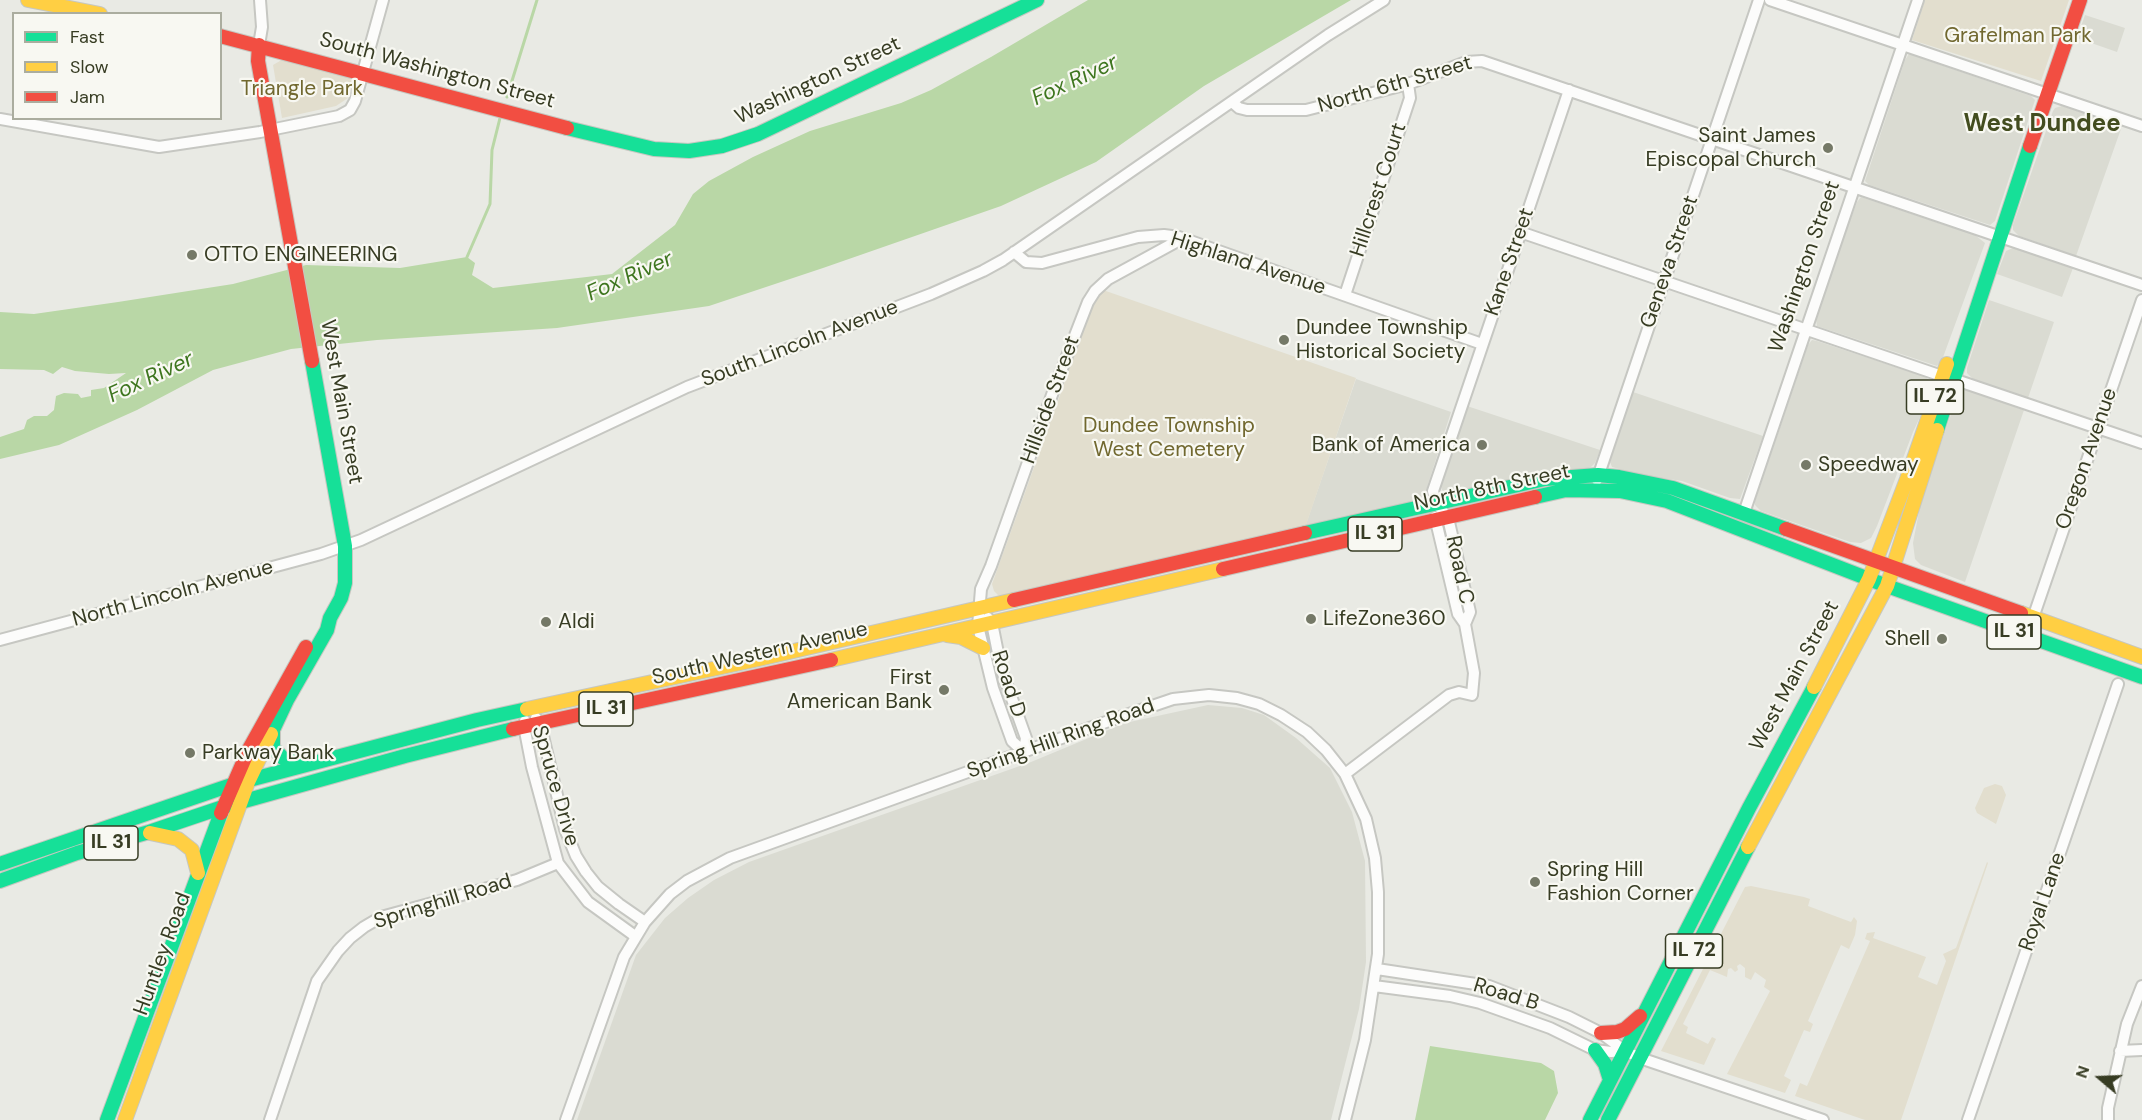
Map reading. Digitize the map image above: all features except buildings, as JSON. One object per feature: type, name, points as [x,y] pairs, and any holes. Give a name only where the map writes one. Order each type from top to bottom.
[{"type":"main road","points":[[28,0],[90,12]]},
{"type":"main road","name":"Washington Street","points":[[605,137],[654,149],[681,151],[705,149],[743,140],[1037,0]]},
{"type":"main road","name":"West Main Street","points":[[1590,1120],[1869,579],[2000,236],[2080,0]]},
{"type":"main road","name":"South Washington Street","points":[[222,36],[605,137]]},
{"type":"main road","name":"West Main Street","points":[[223,807],[241,783],[273,730],[327,630],[344,588],[346,571],[345,546],[258,61],[259,45]]},
{"type":"main road","name":"West Main Street","points":[[1608,1120],[1749,844],[1887,586],[1948,377]]},
{"type":"main road","name":"North 8th Street","points":[[980,608],[1545,479],[1598,474],[1673,488],[2142,657]]},
{"type":"main road","name":"North 8th Street","points":[[985,624],[1566,490],[1632,493],[1667,501],[1887,586]]},
{"type":"main road","points":[[1265,543],[1269,559]]},
{"type":"main road","name":"IL 31","points":[[1887,586],[2142,677]]},
{"type":"main road","name":"South Western Avenue","points":[[0,864],[241,783],[303,765],[528,708],[759,660],[980,608]]},
{"type":"main road","name":"West Main Street","points":[[239,802],[248,751],[296,663],[320,626],[330,618]]},
{"type":"main road","name":"South Western Avenue","points":[[223,807],[405,756],[524,726],[761,676],[985,624]]},
{"type":"main road","points":[[943,634],[961,637],[983,648]]},
{"type":"main road","points":[[273,730],[273,748],[283,759],[303,765]]},
{"type":"main road","name":"Huntley Road","points":[[125,1120],[239,802]]},
{"type":"main road","name":"IL 31","points":[[0,881],[69,856],[223,807]]},
{"type":"main road","name":"Huntley Road","points":[[107,1120],[223,807]]},
{"type":"main road","points":[[149,832],[178,839],[192,850],[198,873]]},
{"type":"main road","points":[[1601,1033],[1625,1029],[1645,1011]]},
{"type":"main road","points":[[1595,1050],[1605,1064],[1610,1080]]},
{"type":"street","points":[[259,45],[262,27],[260,0]]},
{"type":"street","points":[[0,119],[159,147],[332,118],[346,113],[355,101],[383,0]]},
{"type":"street","name":"South Lincoln Avenue","points":[[345,546],[409,519],[687,387],[941,290],[987,270],[1328,35],[1384,0]]},
{"type":"street","name":"Geneva Street","points":[[1593,490],[1759,0]]},
{"type":"street","points":[[1770,0],[2142,126]]},
{"type":"street","name":"Washington Street","points":[[1744,513],[1918,0]]},
{"type":"street","name":"North 6th Street","points":[[1232,102],[1239,108],[1247,110],[1302,110],[1408,84],[1477,60],[2142,285]]},
{"type":"street","name":"Hillcrest Court","points":[[1344,296],[1410,98],[1408,84]]},
{"type":"street","name":"Kane Street","points":[[1436,503],[1433,493],[1435,482],[1569,90]]},
{"type":"street","points":[[1520,232],[2142,443]]},
{"type":"street","name":"Highland Avenue","points":[[1014,252],[1024,262],[1039,264],[1138,237],[1164,235],[1183,238],[1482,344]]},
{"type":"street","name":"Hillside Street","points":[[980,608],[981,589],[1088,302],[1095,291],[1108,279],[1183,238]]},
{"type":"street","name":"Oregon Avenue","points":[[2032,618],[2142,300]]},
{"type":"street","name":"Road C","points":[[1345,774],[1449,695],[1459,692],[1472,694],[1474,673],[1465,624],[1458,614],[1442,520],[1436,503]]},
{"type":"street","name":"North Lincoln Avenue","points":[[0,640],[345,546]]},
{"type":"street","name":"Road D","points":[[980,608],[1026,738],[1024,752]]},
{"type":"street","name":"Road D","points":[[985,624],[983,648],[993,688],[1012,741],[1024,752]]},
{"type":"street","name":"Royal Lane","points":[[1968,1120],[2118,684]]},
{"type":"street","name":"Spring Hill Ring Road","points":[[566,1120],[618,972],[635,936],[670,894],[687,881],[730,858],[1173,699],[1197,695],[1222,696],[1259,704],[1288,719],[1317,741],[1345,774],[1366,819],[1375,858],[1379,913],[1377,969],[1365,1040],[1345,1120]]},
{"type":"street","name":"Spruce Drive","points":[[528,708],[540,723],[565,829],[576,856],[598,887],[645,922]]},
{"type":"street","name":"Spruce Drive","points":[[528,708],[524,726],[542,808],[558,863],[588,902],[635,936]]},
{"type":"street","name":"Springhill Road","points":[[270,1120],[317,981],[350,938],[381,917],[517,880],[558,863]]},
{"type":"street","name":"Road B","points":[[1377,969],[1489,986],[1544,1006],[1601,1033],[1625,1051],[1640,1058],[1823,1120]]},
{"type":"street","name":"Road B","points":[[1374,986],[1450,996],[1480,1003],[1550,1028],[1595,1050],[1625,1051]]},
{"type":"street","points":[[2108,1120],[2108,1108],[2127,1024],[2141,994]]},
{"type":"street","points":[[2120,1051],[2142,1050]]},
{"type":"shaded area","points":[[2085,15],[2125,28],[2117,52],[2077,38]]},
{"type":"shaded area","points":[[1909,54],[2031,96],[2035,100],[1995,221],[1990,225],[1869,185],[1865,181],[1905,60]]},
{"type":"shaded area","points":[[2062,106],[2122,126],[2076,256],[2019,236],[2013,230],[2053,111]]},
{"type":"shaded area","points":[[1861,197],[1975,235],[1985,243],[1942,360],[1937,366],[1817,326],[1816,320],[1838,252]]},
{"type":"shaded area","points":[[2013,248],[2073,268],[2062,297],[1997,274],[2006,251]]},
{"type":"shaded area","points":[[1989,300],[2054,322],[2028,398],[1973,379],[1967,373]]},
{"type":"shaded area","points":[[1812,340],[1926,377],[1932,384],[1933,389],[1913,432],[1877,526],[1871,538],[1861,543],[1850,542],[1761,511],[1755,505],[1808,345]]},
{"type":"shaded area","points":[[1356,379],[1451,412],[1423,500],[1305,527]]},
{"type":"shaded area","points":[[1966,390],[2024,410],[1965,582],[1921,565],[1915,559],[1913,543],[1921,501],[1957,397],[1961,391]]},
{"type":"shaded area","points":[[1633,392],[1763,436],[1740,499],[1730,498],[1682,481],[1642,475],[1612,467],[1611,456]]},
{"type":"shaded area","points":[[1467,406],[1600,450],[1595,463],[1586,469],[1447,493],[1442,490],[1441,486]]},
{"type":"shaded area","points":[[1208,705],[1242,708],[1264,715],[1296,738],[1330,768],[1352,812],[1365,861],[1366,962],[1359,1009],[1331,1120],[577,1120],[636,955],[665,918],[714,880],[749,862],[1031,762],[1125,723]]},
{"type":"green space","name":"Grafelman Park","points":[[1925,0],[2069,0],[2041,81],[1912,40]]},
{"type":"green space","name":"Triangle Park","points":[[285,58],[348,75],[353,83],[348,98],[336,106],[282,118],[273,65]]},
{"type":"green space","name":"Dundee Township West Cemetery","points":[[1103,290],[1356,378],[1305,528],[1002,596],[998,595],[992,584],[1091,309]]},
{"type":"green space","points":[[1995,784],[2002,786],[2006,795],[1996,824],[1977,813],[1975,808],[1984,788]]},
{"type":"green space","points":[[1987,862],[1901,1120],[1865,1120],[1795,1096],[1800,1083],[1807,1086],[1870,941],[1865,939],[1867,933],[1875,932],[1873,938],[1926,957],[1918,977],[1937,985],[1946,961],[1943,954],[1956,948]]},
{"type":"green space","points":[[1751,886],[1804,897],[1810,899],[1808,906],[1851,922],[1854,917],[1857,921],[1855,935],[1849,949],[1841,945],[1808,1021],[1813,1024],[1810,1032],[1804,1030],[1784,1076],[1791,1080],[1785,1093],[1727,1074],[1770,991],[1764,987],[1766,980],[1755,972],[1751,980],[1745,977],[1745,968],[1740,964],[1735,972],[1731,968],[1728,969],[1727,977],[1710,970],[1683,1024],[1688,1027],[1686,1033],[1708,1044],[1712,1037],[1716,1039],[1704,1065],[1661,1051],[1745,887]]},
{"type":"water","name":"Fox River","points":[[1088,0],[1351,0],[1204,86],[1096,162],[1001,206],[823,268],[709,306],[557,328],[377,340],[291,349],[213,370],[137,410],[59,445],[0,459],[0,437],[24,429],[27,420],[34,416],[47,416],[54,410],[56,396],[64,393],[78,394],[81,398],[91,396],[91,390],[104,388],[126,373],[75,371],[62,367],[53,374],[44,370],[0,369],[0,312],[34,314],[118,302],[233,284],[306,265],[400,268],[467,257],[475,263],[472,275],[493,288],[612,274],[675,225],[693,194],[709,181],[753,157],[810,131],[901,103],[931,90]]},
{"type":"water","points":[[1430,1046],[1541,1063],[1554,1071],[1558,1093],[1545,1120],[1415,1120]]},
{"type":"waterway","points":[[507,97],[537,0]]},
{"type":"waterway","points":[[467,257],[490,204],[492,150],[500,118]]},
{"type":"traffic: fast","points":[[567,128],[654,149],[689,151],[722,146],[758,134],[1037,0]]},
{"type":"traffic: fast","points":[[1937,430],[2030,146]]},
{"type":"traffic: fast","points":[[271,734],[287,700],[327,630],[345,583],[345,546],[312,361]]},
{"type":"traffic: fast","points":[[1305,533],[1545,479],[1598,475],[1673,488],[1786,529]]},
{"type":"traffic: fast","points":[[1535,497],[1566,490],[1620,491],[1667,501],[1887,586],[2142,677]]},
{"type":"traffic: fast","points":[[1590,1120],[1749,808],[1814,687]]},
{"type":"traffic: fast","points":[[0,864],[234,784],[527,709]]},
{"type":"traffic: fast","points":[[0,881],[77,853],[223,807],[405,756],[513,729]]},
{"type":"traffic: fast","points":[[273,730],[273,748],[283,758],[303,765]]},
{"type":"traffic: fast","points":[[107,1120],[221,813]]},
{"type":"traffic: fast","points":[[1608,1120],[1748,847]]},
{"type":"traffic: fast","points":[[1595,1050],[1605,1064],[1610,1080]]},
{"type":"traffic: slow","points":[[28,0],[90,12]]},
{"type":"traffic: slow","points":[[1814,687],[1869,579],[1947,364]]},
{"type":"traffic: slow","points":[[1748,847],[1887,586],[1937,430]]},
{"type":"traffic: slow","points":[[831,660],[1223,569]]},
{"type":"traffic: slow","points":[[527,709],[759,659],[1014,600]]},
{"type":"traffic: slow","points":[[2021,613],[2142,657]]},
{"type":"traffic: slow","points":[[947,635],[961,637],[983,648]]},
{"type":"traffic: slow","points":[[125,1120],[248,782],[271,734]]},
{"type":"traffic: slow","points":[[150,833],[178,839],[192,850],[198,873]]},
{"type":"traffic: jam","points":[[2030,146],[2080,0]]},
{"type":"traffic: jam","points":[[222,37],[567,128]]},
{"type":"traffic: jam","points":[[259,45],[258,61],[312,361]]},
{"type":"traffic: jam","points":[[1223,569],[1535,497]]},
{"type":"traffic: jam","points":[[1786,529],[2021,613]]},
{"type":"traffic: jam","points":[[1014,600],[1305,533]]},
{"type":"traffic: jam","points":[[221,813],[248,751],[306,647]]},
{"type":"traffic: jam","points":[[513,729],[831,660]]},
{"type":"traffic: jam","points":[[1601,1033],[1625,1029],[1640,1016]]},
{"type":"place","name":"Saint James Episcopal Church","points":[[1828,148]]},
{"type":"place","name":"OTTO ENGINEERING","points":[[192,255]]},
{"type":"place","name":"Dundee Township Historical Society","points":[[1284,340]]},
{"type":"place","name":"Bank of America","points":[[1482,445]]},
{"type":"place","name":"Speedway","points":[[1806,465]]},
{"type":"place","name":"LifeZone360","points":[[1311,619]]},
{"type":"place","name":"Aldi","points":[[546,622]]},
{"type":"place","name":"Shell","points":[[1942,639]]},
{"type":"place","name":"First American Bank","points":[[944,690]]},
{"type":"place","name":"Parkway Bank","points":[[190,753]]},
{"type":"place","name":"Spring Hill Fashion Corner","points":[[1535,882]]},
{"type":"district","name":"West Dundee","points":[[2042,125]]}]
